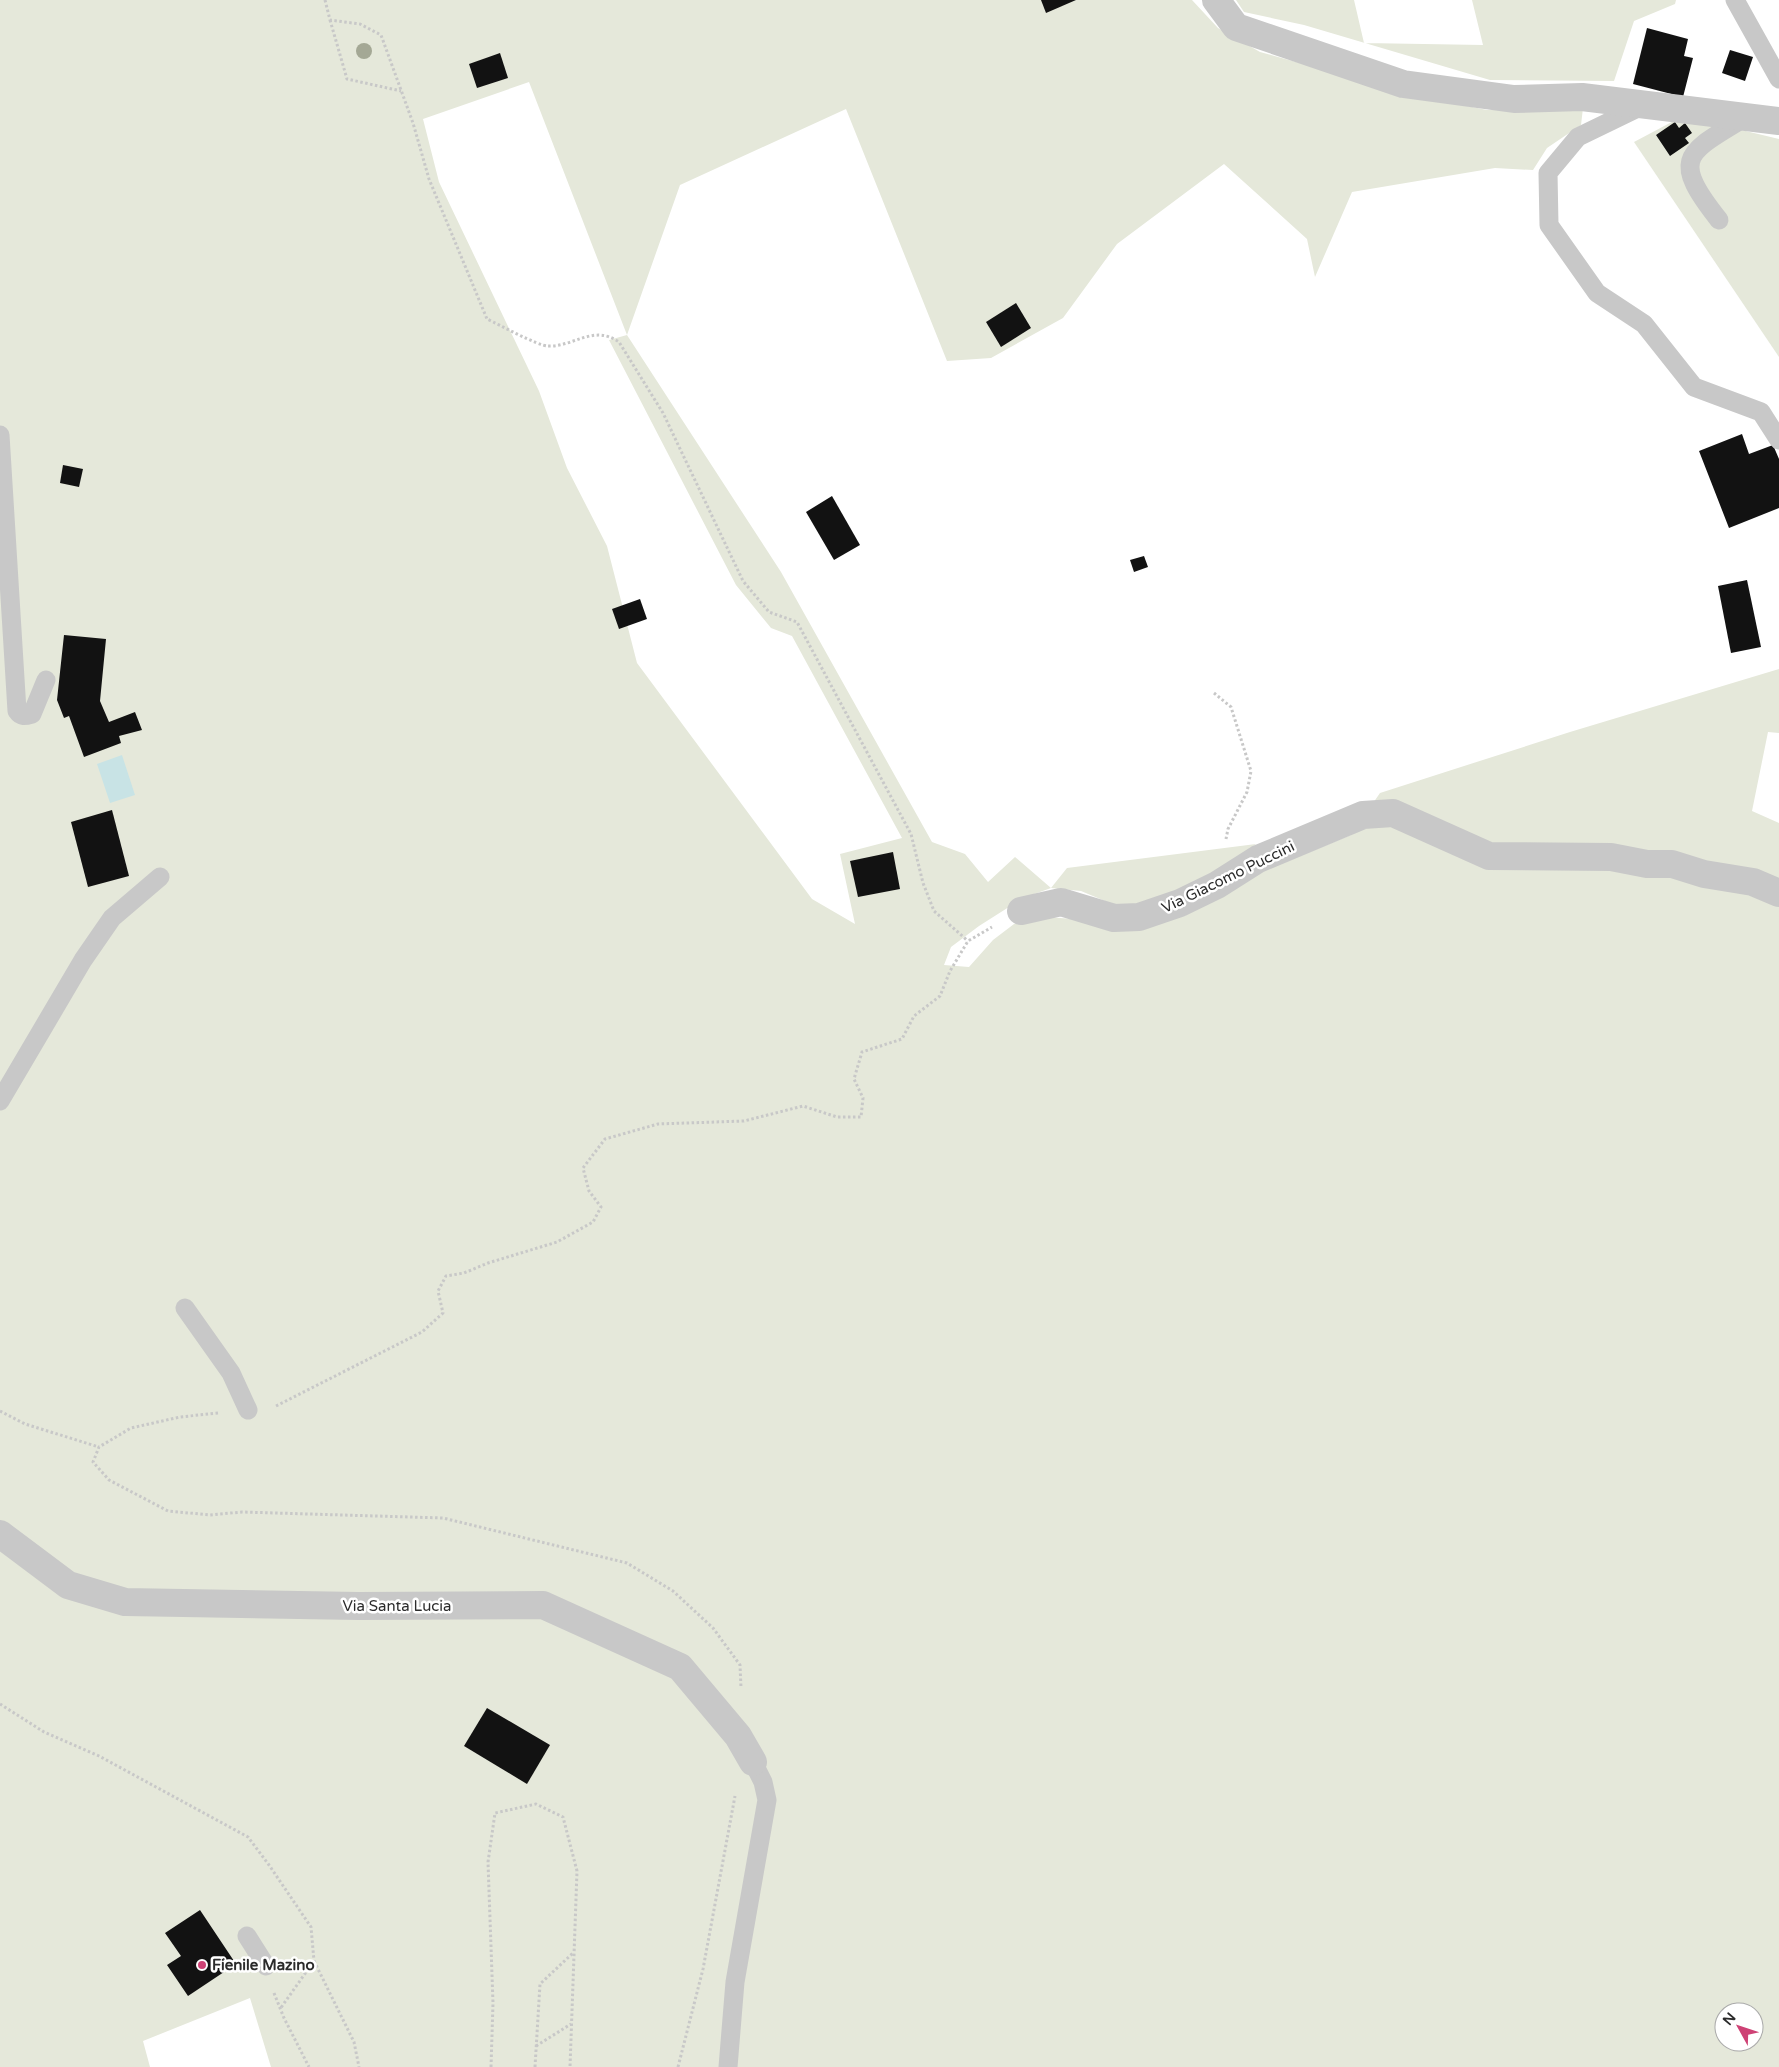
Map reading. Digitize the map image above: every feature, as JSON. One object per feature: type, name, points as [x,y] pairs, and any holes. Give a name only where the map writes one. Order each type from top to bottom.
[{"type":"street","points":[[1216,0],[1236,27],[1403,84],[1514,99],[1582,97],[1779,121]]},
{"type":"street","name":"Via Giacomo Puccini","points":[[1021,911],[1061,902],[1114,918],[1140,917],[1180,902],[1230,877],[1258,858],[1363,815],[1393,813],[1489,856],[1611,857],[1647,864],[1672,864],[1704,874],[1753,882],[1779,893]]},
{"type":"street","name":"Via Santa Lucia","points":[[0,1534],[68,1585],[125,1602],[359,1606],[543,1605],[680,1667],[738,1736],[753,1762]]},
{"type":"lane","points":[[1735,0],[1779,79]]},
{"type":"lane","points":[[1645,105],[1578,137],[1548,173],[1549,225],[1597,293],[1644,324],[1694,387],[1761,412],[1779,440]]},
{"type":"lane","points":[[1719,220],[1700,196],[1691,179],[1690,166],[1692,156],[1701,144],[1746,117]]},
{"type":"lane","points":[[0,435],[17,711],[19,714],[24,716],[32,714],[46,680]]},
{"type":"lane","points":[[0,1101],[83,960],[112,918],[160,878]]},
{"type":"lane","points":[[185,1308],[231,1373],[248,1410]]},
{"type":"lane","points":[[728,2067],[735,1982],[767,1800],[763,1782],[753,1762]]},
{"type":"lane","points":[[247,1936],[266,1966]]},
{"type":"path","points":[[325,0],[347,79],[401,91]]},
{"type":"path","points":[[330,20],[360,24],[381,35],[413,123],[429,179],[487,319],[547,347],[608,334],[619,342],[663,413],[743,580],[770,612],[796,622],[911,834],[923,883],[934,911],[968,941]]},
{"type":"path","points":[[1214,693],[1231,707],[1251,770],[1247,792],[1228,829],[1221,857],[1230,877]]},
{"type":"path","points":[[738,1736],[741,1685],[740,1665],[713,1628],[673,1591],[627,1563],[443,1518],[242,1512],[210,1515],[168,1511],[109,1480],[93,1462],[99,1446],[131,1428],[180,1418],[276,1406],[422,1332],[442,1313],[438,1291],[446,1276],[464,1273],[488,1263],[557,1242],[593,1222],[601,1207],[589,1191],[583,1168],[605,1139],[658,1124],[744,1121],[803,1106],[837,1117],[861,1117],[863,1098],[854,1079],[862,1052],[902,1039],[914,1016],[940,996],[950,971],[968,941],[1021,911]]},
{"type":"path","points":[[0,1411],[25,1424],[99,1446]]},
{"type":"path","points":[[0,1704],[44,1732],[99,1756],[248,1837],[310,1927],[314,1961],[354,2042],[359,2067]]},
{"type":"path","points":[[678,2067],[702,1969],[735,1795],[753,1762]]},
{"type":"path","points":[[491,2067],[493,2003],[488,1862],[495,1813],[536,1804],[562,1816],[577,1871],[570,2067]]},
{"type":"path","points":[[535,2067],[540,1984],[573,1953]]},
{"type":"path","points":[[280,2009],[314,1961]]},
{"type":"path","points":[[266,1966],[280,2009],[309,2067]]},
{"type":"path","points":[[536,2047],[571,2024]]},
{"type":"shaded area","points":[[0,0],[1192,0],[1218,28],[1260,52],[1422,97],[1487,110],[1583,108],[1581,125],[1547,148],[1533,170],[1495,168],[1352,192],[1315,277],[1307,239],[1224,164],[1117,244],[1063,318],[991,358],[947,361],[846,109],[680,185],[627,335],[781,572],[932,842],[965,854],[988,882],[1015,857],[1051,888],[1023,898],[979,926],[951,947],[944,965],[969,967],[993,940],[1014,924],[1046,917],[1074,919],[1118,931],[1351,835],[1380,793],[1570,732],[1779,669],[1779,733],[1768,732],[1752,811],[1779,823],[1779,2067],[271,2067],[250,1998],[143,2041],[150,2067],[0,2067]],"holes":[[[529,82],[627,335],[609,340],[736,585],[771,628],[792,636],[902,838],[840,854],[855,924],[812,899],[637,663],[607,546],[567,468],[539,391],[439,182],[423,119]]]},
{"type":"shaded area","points":[[1236,0],[1354,0],[1364,43],[1304,25],[1244,12]]},
{"type":"shaded area","points":[[1472,0],[1676,0],[1675,4],[1634,21],[1614,81],[1490,80],[1365,43],[1483,45]]},
{"type":"shaded area","points":[[1683,116],[1779,139],[1779,357],[1634,142]]},
{"type":"shaded area","points":[[1256,844],[1208,879],[1156,902],[1117,906],[1081,891],[1051,888],[1067,868]]},
{"type":"water","points":[[122,755],[135,795],[110,803],[97,764]]},
{"type":"building","points":[[1041,0],[1076,0],[1046,13]]},
{"type":"building","points":[[1647,28],[1688,39],[1684,56],[1693,58],[1683,97],[1633,84]]},
{"type":"building","points":[[1730,50],[1753,57],[1745,81],[1722,73]]},
{"type":"building","points":[[500,53],[508,78],[477,88],[469,64]]},
{"type":"building","points":[[1675,122],[1679,128],[1685,123],[1692,133],[1685,138],[1689,143],[1670,156],[1656,135]]},
{"type":"building","points":[[1016,303],[1031,328],[1001,347],[986,322]]},
{"type":"building","points":[[1742,434],[1749,454],[1773,445],[1779,459],[1779,508],[1729,528],[1699,451]]},
{"type":"building","points":[[63,465],[83,469],[79,487],[60,483]]},
{"type":"building","points":[[832,496],[860,545],[834,560],[806,512]]},
{"type":"building","points":[[1144,556],[1148,567],[1134,572],[1130,560]]},
{"type":"building","points":[[1747,580],[1761,647],[1731,653],[1718,586]]},
{"type":"building","points":[[640,599],[647,619],[619,629],[612,609]]},
{"type":"building","points":[[64,635],[106,639],[100,701],[109,722],[135,712],[142,730],[119,736],[121,743],[84,757],[69,716],[64,718],[57,700]]},
{"type":"building","points":[[112,810],[129,876],[88,887],[71,822]]},
{"type":"building","points":[[893,852],[900,889],[858,897],[850,861]]},
{"type":"building","points":[[487,1708],[550,1745],[527,1784],[464,1746]]},
{"type":"building","name":"Fienile Mazino","points":[[200,1910],[236,1964],[188,1996],[167,1965],[181,1956],[165,1933]]},
{"type":"place","name":"Fienile Mazino","points":[[202,1965]]}]
